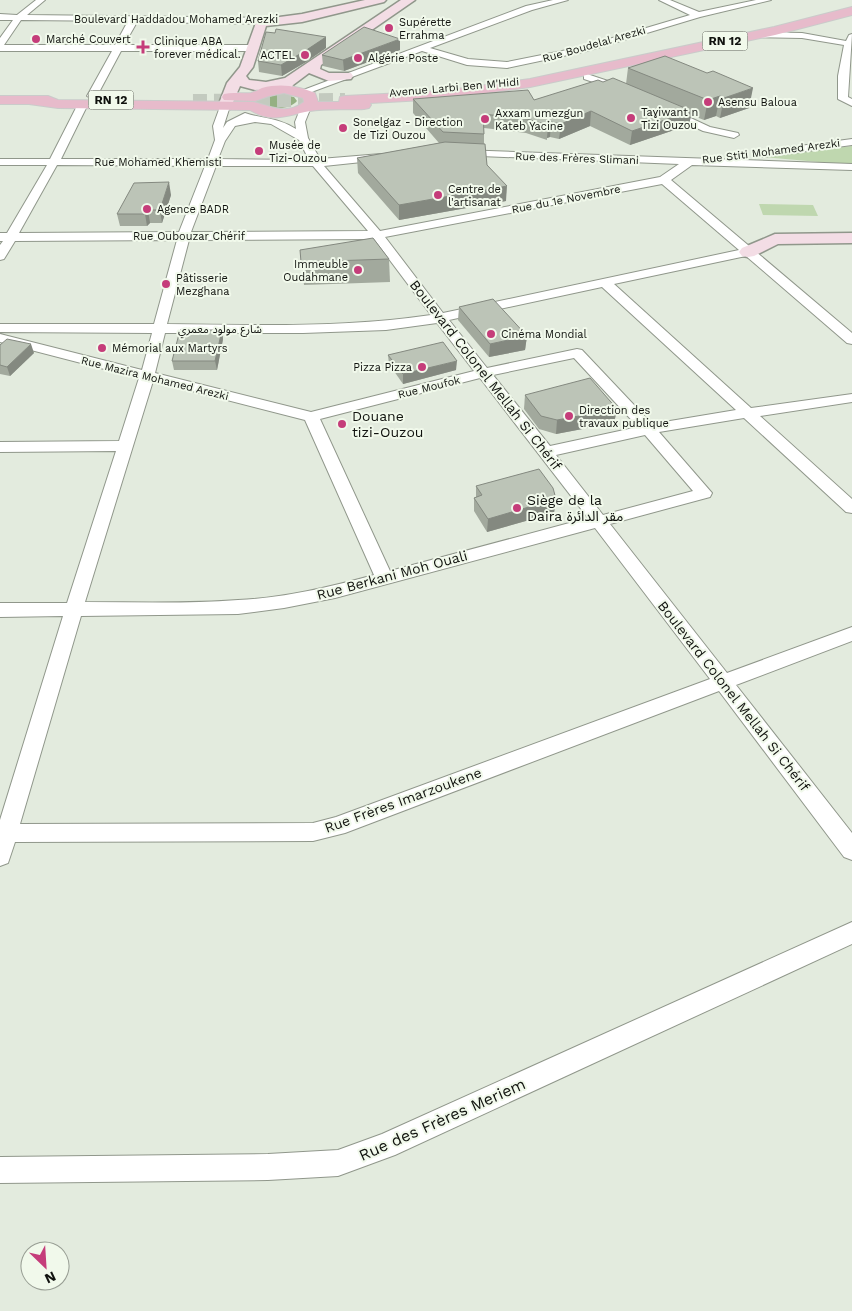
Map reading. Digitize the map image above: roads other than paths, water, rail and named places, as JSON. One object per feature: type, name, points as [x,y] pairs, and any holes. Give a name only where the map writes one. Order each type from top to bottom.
[{"type":"main road","name":"Boulevard Haddadou Mohamed Arezki","points":[[267,21],[302,18],[380,0]]},
{"type":"main road","points":[[30,100],[58,104],[88,100],[257,102],[287,85],[409,0]]},
{"type":"main road","name":"Avenue Larbi Ben M'Hidi","points":[[305,104],[462,98],[534,88],[810,23],[852,11]]},
{"type":"main road","points":[[227,101],[237,79],[246,67],[260,24],[267,21]]},
{"type":"main road","points":[[316,63],[313,70],[318,74],[328,77],[346,76]]},
{"type":"main road","name":"Avenue Larbi Ben M'Hidi","points":[[305,104],[463,88],[572,72],[592,74]]},
{"type":"main road","points":[[237,79],[256,87],[287,85]]},
{"type":"main road","points":[[237,79],[240,89],[257,102],[284,113],[305,104],[287,85]]},
{"type":"main road","name":"RN 12","points":[[0,100],[194,101]]},
{"type":"main road","points":[[748,252],[775,240],[852,238]]},
{"type":"main road","points":[[748,252],[783,254],[852,250]]},
{"type":"street","points":[[0,44],[19,17],[40,0]]},
{"type":"street","points":[[305,104],[346,76],[529,8],[564,0]]},
{"type":"street","points":[[663,0],[698,15]]},
{"type":"street","name":"Rue Boudelal Arezki","points":[[421,48],[466,62],[507,65],[584,49],[698,15],[767,0]]},
{"type":"street","name":"Boulevard Haddadou Mohamed Arezki","points":[[0,17],[267,21]]},
{"type":"street","points":[[0,256],[5,236],[54,162],[134,19]]},
{"type":"street","points":[[810,23],[823,30],[851,39]]},
{"type":"street","points":[[754,35],[791,33],[851,39]]},
{"type":"street","points":[[851,39],[841,88],[842,99],[852,103]]},
{"type":"street","points":[[0,48],[252,48]]},
{"type":"street","points":[[592,74],[631,93]]},
{"type":"street","points":[[220,141],[218,126],[227,101]]},
{"type":"street","points":[[0,856],[4,833],[147,376],[184,236],[220,141],[236,121],[257,102]]},
{"type":"street","name":"Boulevard Colonel Mellah Si Chérif","points":[[305,104],[300,127],[302,138],[316,163],[377,235],[852,850]]},
{"type":"street","points":[[656,106],[707,129],[734,135]]},
{"type":"street","name":"Boulevard Colonel Mellah Si Chérif","points":[[236,121],[255,119],[273,121],[286,126],[302,138]]},
{"type":"street","name":"Rue Stiti Mohamed Arezki","points":[[690,161],[734,158],[852,142]]},
{"type":"street","name":"Rue des Frères Slimani","points":[[448,152],[641,161],[838,165],[852,167]]},
{"type":"street","points":[[316,163],[392,156]]},
{"type":"street","name":"Rue du 1e Novembre","points":[[377,235],[664,180],[690,161]]},
{"type":"street","name":"Rue Mohamed Khemisti","points":[[0,162],[316,163]]},
{"type":"street","points":[[664,180],[852,340]]},
{"type":"street","name":"Rue Oubouzar Chérif","points":[[5,236],[377,235]]},
{"type":"street","name":"شارع مولود معمري","points":[[0,328],[320,329],[386,326],[440,318],[748,252]]},
{"type":"street","points":[[605,283],[852,508]]},
{"type":"street","name":"Rue Mazira Mohamed Arezki","points":[[0,338],[311,417]]},
{"type":"street","points":[[577,353],[650,430]]},
{"type":"street","name":"Rue Moufok","points":[[311,417],[483,373],[577,353]]},
{"type":"street","points":[[546,452],[685,422],[852,398]]},
{"type":"street","points":[[311,417],[384,578]]},
{"type":"street","name":"Rue Berkani Moh Ouali","points":[[0,610],[73,611],[238,607],[284,602],[336,592],[704,492],[650,430]]},
{"type":"street","points":[[0,447],[125,446]]},
{"type":"street","name":"Rue Frères Imarzoukene","points":[[4,833],[313,832],[337,826],[852,634]]},
{"type":"street","name":"Rue des Frères Meriem","points":[[0,1170],[268,1167],[338,1163],[386,1146],[852,933]]},
{"type":"tunnel","points":[[193,101],[345,100]]},
{"type":"place","name":"Supérette Errahma","points":[[389,28]]},
{"type":"place","name":"Marché Couvert","points":[[36,39]]},
{"type":"place","name":"Clinique ABA forever médical.","points":[[143,47]]},
{"type":"place","name":"ACTEL","points":[[305,55]]},
{"type":"place","name":"Algérie Poste","points":[[358,58]]},
{"type":"place","name":"Asensu Baloua","points":[[708,102]]},
{"type":"place","name":"Taɣiwant n Tizi Ouzou","points":[[631,118]]},
{"type":"place","name":"Axxam umezgun Kateb Yacine","points":[[485,119]]},
{"type":"place","name":"Sonelgaz - Direction de Tizi Ouzou","points":[[343,128]]},
{"type":"place","name":"Musée de Tizi-Ouzou","points":[[259,151]]},
{"type":"place","name":"Centre de l'artisanat","points":[[438,195]]},
{"type":"place","name":"Agence BADR","points":[[147,209]]},
{"type":"place","name":"Immeuble Oudahmane","points":[[358,270]]},
{"type":"place","name":"Pâtisserie Mezghana","points":[[166,284]]},
{"type":"place","name":"Cinéma Mondial","points":[[491,334]]},
{"type":"place","name":"Mémorial aux Martyrs","points":[[102,348]]},
{"type":"place","name":"Pizza Pizza","points":[[422,367]]},
{"type":"place","name":"Direction des travaux publique","points":[[569,416]]},
{"type":"place","name":"Douane tizi-Ouzou","points":[[342,424]]},
{"type":"place","name":"Siège de la Daira مقر الدائرة","points":[[517,508]]}]
